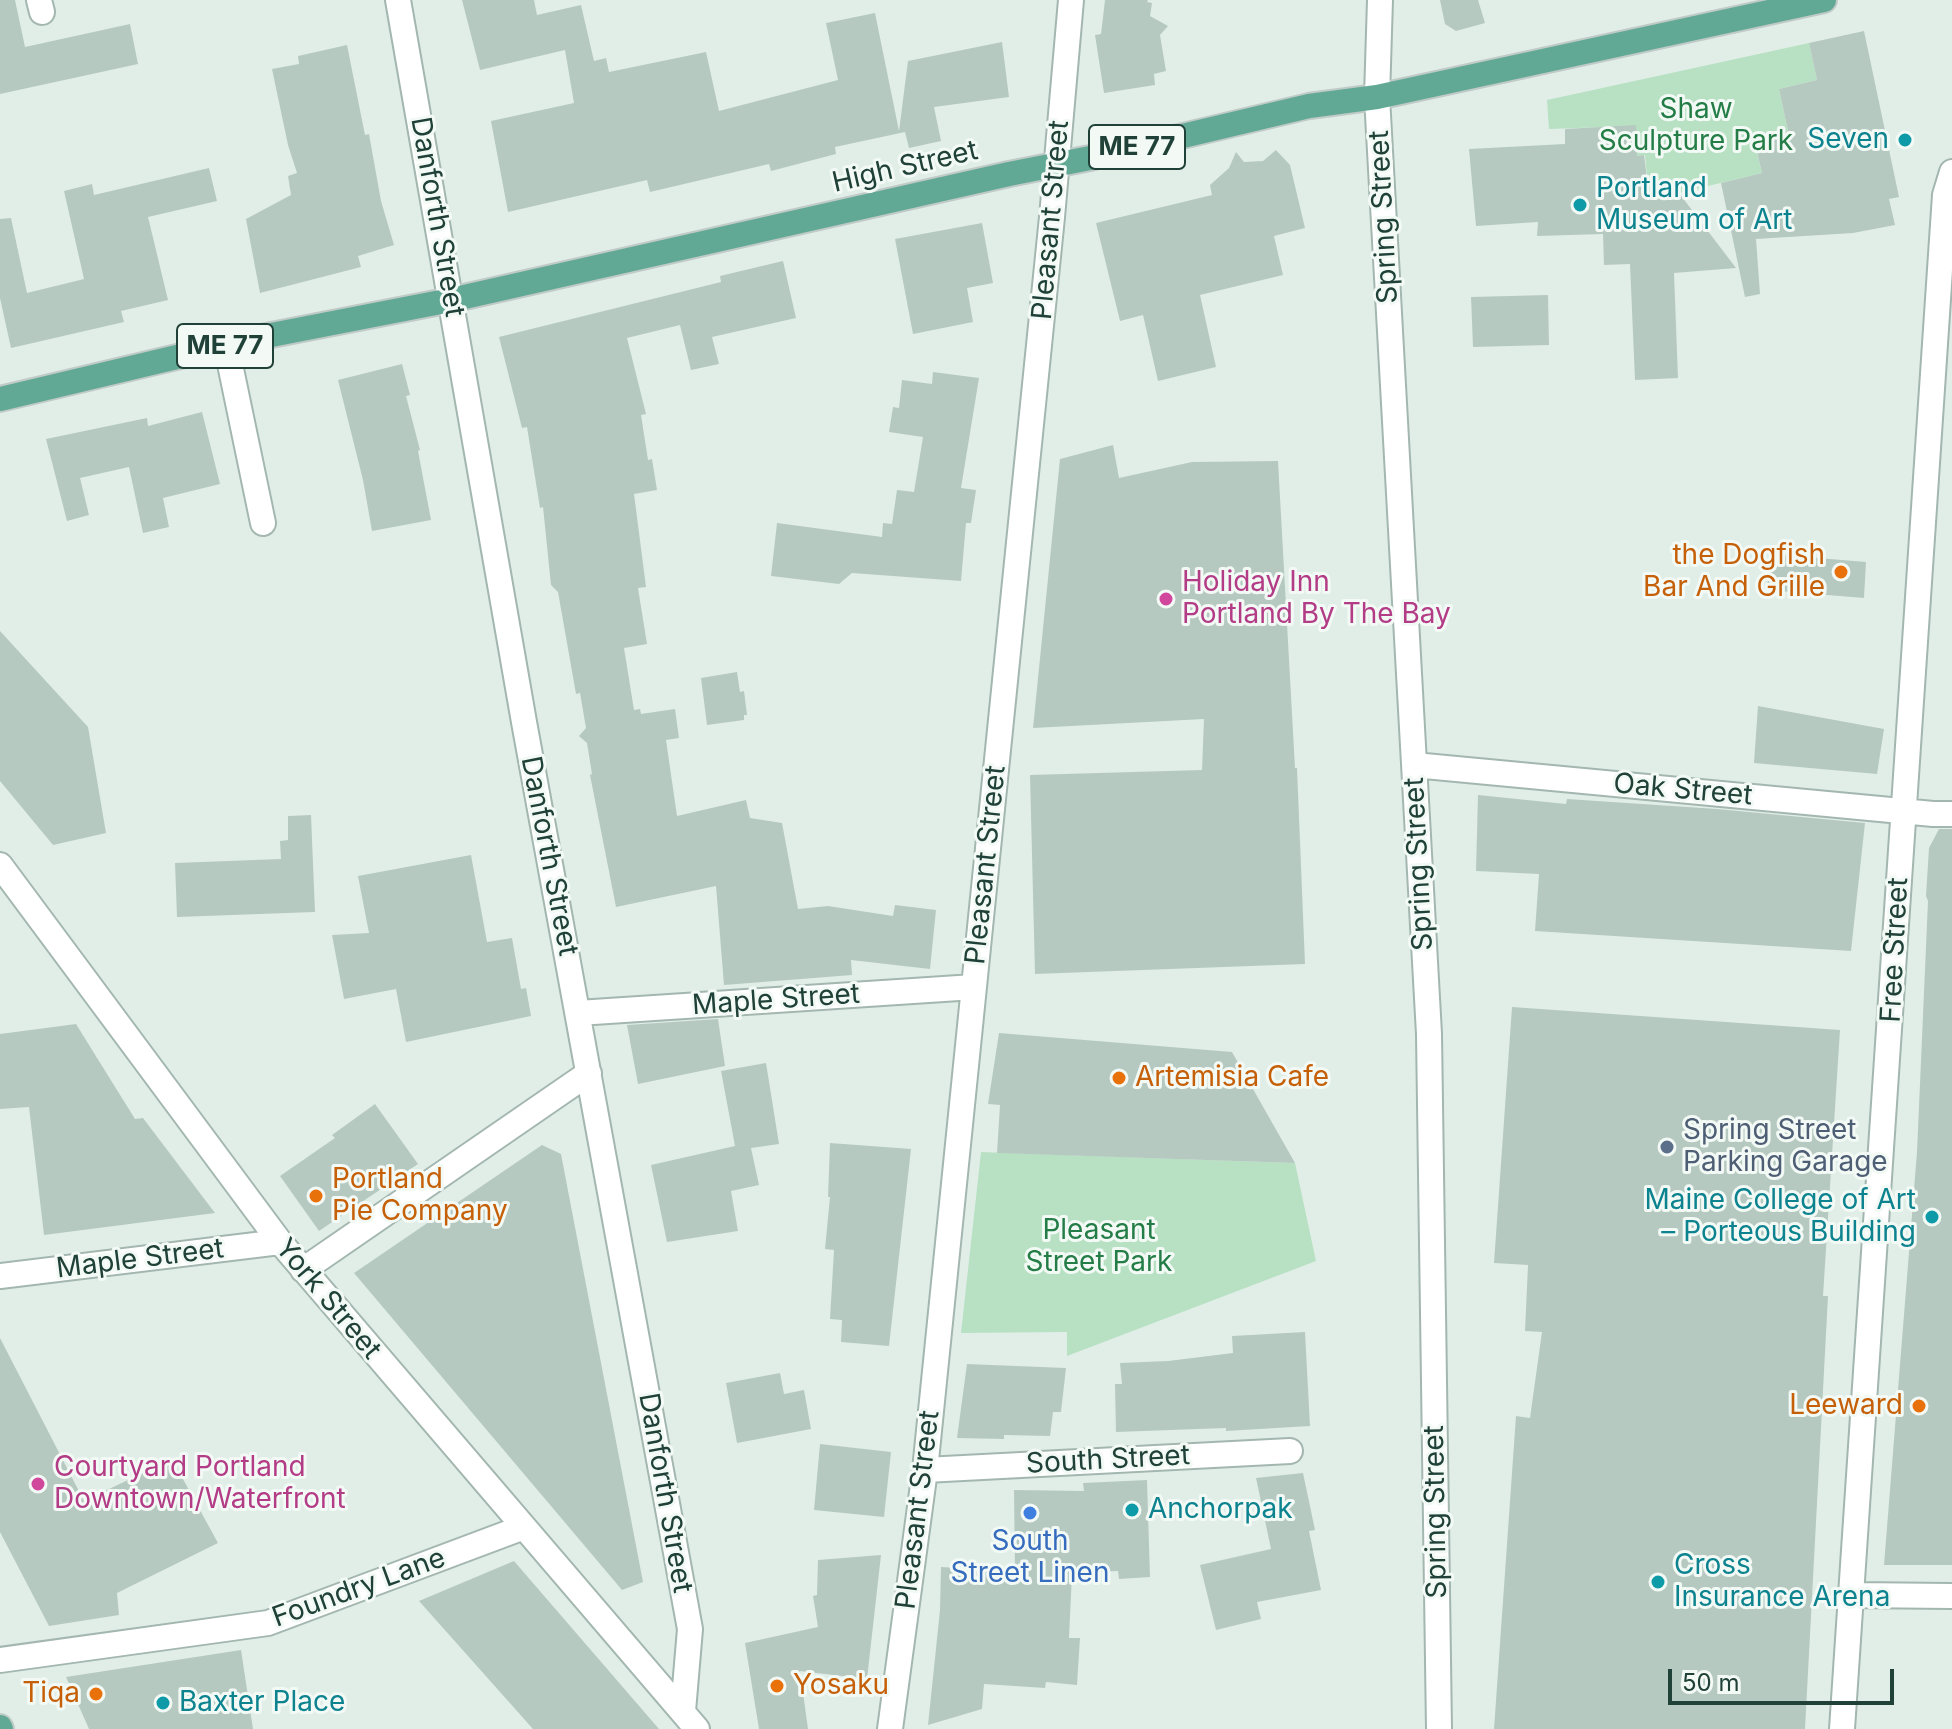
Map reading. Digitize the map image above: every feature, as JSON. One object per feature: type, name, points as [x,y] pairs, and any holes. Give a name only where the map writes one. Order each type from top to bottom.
[{"type":"main road","name":"High Street","points":[[0,399],[226,345],[451,300],[1309,106],[1377,97],[1824,0]]},
{"type":"street","name":"Danforth Street","points":[[398,0],[524,722],[690,1629],[690,1720]]},
{"type":"street","name":"Pleasant Street","points":[[890,1729],[925,1470],[1071,0]]},
{"type":"street","name":"Spring Street","points":[[1380,0],[1377,97],[1429,1034],[1439,1729]]},
{"type":"street","name":"Free Street","points":[[1842,1729],[1945,195],[1952,172]]},
{"type":"street","points":[[226,345],[263,523]]},
{"type":"street","name":"Oak Street","points":[[1414,765],[1952,814]]},
{"type":"street","name":"York Street","points":[[0,865],[280,1242],[690,1720]]},
{"type":"street","name":"Maple Street","points":[[578,1013],[974,987]]},
{"type":"street","points":[[303,1270],[589,1073]]},
{"type":"street","name":"Maple Street","points":[[0,1276],[280,1242]]},
{"type":"street","name":"South Street","points":[[925,1470],[1290,1451]]},
{"type":"street","name":"Foundry Lane","points":[[0,1660],[268,1623],[524,1527]]},
{"type":"street","points":[[1852,1595],[1952,1596]]},
{"type":"green space","name":"Shaw Sculpture Park","points":[[1809,43],[1817,80],[1779,89],[1788,131],[1754,139],[1762,173],[1679,193],[1649,196],[1645,155],[1637,156],[1635,126],[1549,129],[1547,100]]},
{"type":"green space","name":"Pleasant Street Park","points":[[981,1152],[1295,1163],[1316,1261],[1067,1356],[1067,1332],[961,1333]]},
{"type":"building","points":[[0,0],[15,0],[25,47],[130,24],[138,64],[0,94]]},
{"type":"building","points":[[462,0],[534,0],[537,15],[581,5],[594,61],[606,58],[609,72],[706,52],[719,111],[838,80],[826,23],[875,13],[899,131],[908,61],[1002,42],[1009,97],[934,107],[941,141],[909,148],[905,132],[835,147],[836,154],[771,171],[769,164],[650,192],[647,180],[508,212],[491,121],[574,103],[565,50],[480,70]]},
{"type":"building","points":[[1105,0],[1148,0],[1152,3],[1150,16],[1168,26],[1160,35],[1166,71],[1154,74],[1155,85],[1104,93],[1095,35],[1101,34]]},
{"type":"building","points":[[1440,0],[1478,0],[1485,23],[1456,31],[1445,24]]},
{"type":"building","points":[[1864,31],[1899,197],[1889,199],[1895,225],[1853,233],[1756,239],[1760,294],[1745,297],[1721,183],[1762,173],[1754,139],[1788,131],[1779,89],[1817,80],[1809,43]]},
{"type":"building","points":[[347,45],[365,135],[369,134],[381,201],[394,245],[358,256],[361,267],[260,293],[246,219],[291,195],[288,176],[297,173],[272,69],[299,64],[298,56]]},
{"type":"building","points":[[1636,125],[1637,156],[1644,155],[1648,186],[1679,193],[1736,268],[1674,273],[1678,378],[1635,380],[1630,264],[1604,265],[1603,234],[1537,236],[1538,222],[1476,226],[1469,149],[1565,144],[1565,129]]},
{"type":"building","points":[[1276,150],[1290,165],[1305,228],[1274,236],[1283,275],[1200,295],[1216,367],[1158,381],[1143,315],[1120,321],[1096,223],[1212,195],[1210,185],[1229,168],[1236,152],[1244,162],[1263,161]]},
{"type":"building","points":[[209,168],[217,201],[148,217],[168,300],[121,311],[124,322],[11,348],[0,298],[0,219],[11,218],[27,293],[84,279],[64,191],[92,184],[94,195]]},
{"type":"building","points":[[982,223],[993,283],[967,288],[973,322],[913,334],[895,239]]},
{"type":"building","points":[[783,261],[796,318],[712,337],[719,364],[691,370],[680,325],[627,338],[646,414],[641,415],[648,460],[652,459],[657,490],[634,494],[646,587],[638,588],[647,644],[624,648],[634,710],[640,709],[641,714],[675,709],[679,738],[666,740],[677,816],[746,800],[750,818],[782,823],[798,909],[828,906],[893,916],[895,905],[936,910],[930,969],[851,960],[852,975],[724,985],[716,886],[616,907],[590,775],[587,743],[579,736],[586,728],[580,693],[576,694],[558,592],[551,585],[543,507],[540,508],[527,427],[522,428],[499,337],[721,282],[720,276]]},
{"type":"building","points":[[1548,295],[1549,345],[1473,347],[1471,297]]},
{"type":"building","points":[[402,364],[431,520],[372,531],[363,480],[338,380]]},
{"type":"building","points":[[933,372],[979,378],[961,488],[976,490],[971,523],[966,523],[961,581],[852,573],[839,584],[771,576],[777,523],[882,537],[883,523],[892,524],[897,490],[914,492],[923,437],[889,432],[893,407],[899,408],[902,380],[932,384]]},
{"type":"building","points":[[202,412],[220,484],[163,498],[169,527],[143,533],[129,467],[80,478],[89,515],[67,521],[46,439],[147,418],[148,426]]},
{"type":"building","points":[[1113,445],[1119,478],[1192,462],[1278,461],[1297,768],[1305,964],[1035,974],[1030,775],[1202,770],[1204,719],[1033,728],[1060,459]]},
{"type":"building","points":[[1770,554],[1866,562],[1864,598],[1767,590]]},
{"type":"building","points":[[0,631],[88,727],[106,833],[53,845],[0,781]]},
{"type":"building","points":[[737,672],[740,692],[744,691],[747,715],[744,715],[744,720],[707,725],[701,678]]},
{"type":"building","points":[[1758,706],[1884,729],[1877,774],[1754,763]]},
{"type":"building","points":[[1478,795],[1566,804],[1567,799],[1717,809],[1865,823],[1851,951],[1535,931],[1539,874],[1476,871]]},
{"type":"building","points":[[311,815],[315,912],[177,917],[175,863],[281,859],[280,841],[288,840],[288,816]]},
{"type":"building","points":[[1939,829],[1952,829],[1952,1565],[1884,1565],[1917,1152],[1929,848]]},
{"type":"building","points":[[471,855],[487,942],[512,938],[521,989],[526,988],[531,1016],[406,1042],[396,989],[344,999],[332,935],[369,933],[358,876]]},
{"type":"building","points":[[1512,1007],[1840,1030],[1823,1296],[1828,1296],[1805,1729],[1494,1729],[1516,1416],[1530,1418],[1542,1332],[1525,1331],[1528,1265],[1494,1263]]},
{"type":"building","points":[[718,1019],[725,1066],[638,1084],[627,1025]]},
{"type":"building","points":[[76,1024],[135,1119],[143,1118],[215,1213],[44,1235],[29,1107],[0,1109],[0,1034]]},
{"type":"building","name":"Artemisia Cafe","points":[[999,1033],[1232,1052],[1295,1163],[997,1153],[1000,1105],[988,1104]]},
{"type":"building","points":[[766,1063],[779,1144],[751,1148],[759,1185],[731,1191],[738,1231],[667,1242],[651,1165],[735,1146],[721,1071]]},
{"type":"building","points":[[375,1104],[418,1164],[319,1231],[280,1176],[335,1138],[332,1135]]},
{"type":"building","points":[[830,1143],[911,1149],[889,1346],[841,1342],[842,1320],[830,1319],[834,1250],[825,1249],[830,1197]]},
{"type":"building","points":[[542,1145],[561,1154],[643,1582],[622,1590],[354,1273]]},
{"type":"building","points":[[1305,1332],[1310,1426],[1226,1431],[1226,1428],[1116,1432],[1115,1384],[1122,1384],[1120,1363],[1233,1353],[1232,1336]]},
{"type":"building","name":"Courtyard Portland Downtown/Waterfront","points":[[0,1338],[84,1501],[172,1459],[218,1543],[117,1593],[119,1615],[49,1626],[0,1532]]},
{"type":"building","points":[[967,1364],[1066,1368],[1061,1412],[1053,1412],[1050,1436],[957,1438]]},
{"type":"building","points":[[780,1373],[784,1394],[804,1390],[811,1429],[737,1443],[726,1383]]},
{"type":"building","points":[[820,1444],[891,1452],[884,1517],[814,1510]]},
{"type":"building","points":[[1303,1473],[1315,1530],[1309,1531],[1321,1590],[1257,1602],[1261,1619],[1216,1630],[1200,1565],[1271,1549],[1256,1478]]},
{"type":"building","points":[[1147,1480],[1150,1577],[1119,1579],[1118,1571],[1072,1573],[1069,1638],[1080,1638],[1077,1685],[1046,1682],[1045,1688],[984,1684],[982,1709],[928,1725],[940,1610],[941,1567],[1015,1571],[1014,1490],[1084,1491],[1083,1483]]},
{"type":"building","points":[[881,1555],[867,1679],[800,1671],[808,1729],[759,1729],[745,1643],[818,1627],[813,1596],[817,1595],[818,1560]]},
{"type":"building","points":[[514,1561],[659,1729],[533,1729],[419,1601]]},
{"type":"building","name":"Baxter Place","points":[[241,1650],[253,1729],[89,1729],[66,1677]]},
{"type":"place","name":"Seven","points":[[1905,140]]},
{"type":"place","name":"Portland Museum of Art","points":[[1580,205]]},
{"type":"place","name":"the Dogfish Bar And Grille","points":[[1841,572]]},
{"type":"place","name":"Holiday Inn Portland By The Bay","points":[[1166,599]]},
{"type":"place","name":"Artemisia Cafe","points":[[1119,1078]]},
{"type":"place","name":"Spring Street Parking Garage","points":[[1667,1147]]},
{"type":"place","name":"Portland Pie Company","points":[[316,1196]]},
{"type":"place","name":"Maine College of Art – Porteous Building","points":[[1932,1217]]},
{"type":"place","name":"Leeward","points":[[1919,1406]]},
{"type":"place","name":"Courtyard Portland Downtown/Waterfront","points":[[38,1484]]},
{"type":"place","name":"Anchorpak","points":[[1132,1510]]},
{"type":"place","name":"South Street Linen","points":[[1030,1513]]},
{"type":"place","name":"Cross Insurance Arena","points":[[1658,1582]]},
{"type":"place","name":"Yosaku","points":[[777,1686]]},
{"type":"place","name":"Tiqa","points":[[96,1694]]},
{"type":"place","name":"Baxter Place","points":[[163,1703]]}]
